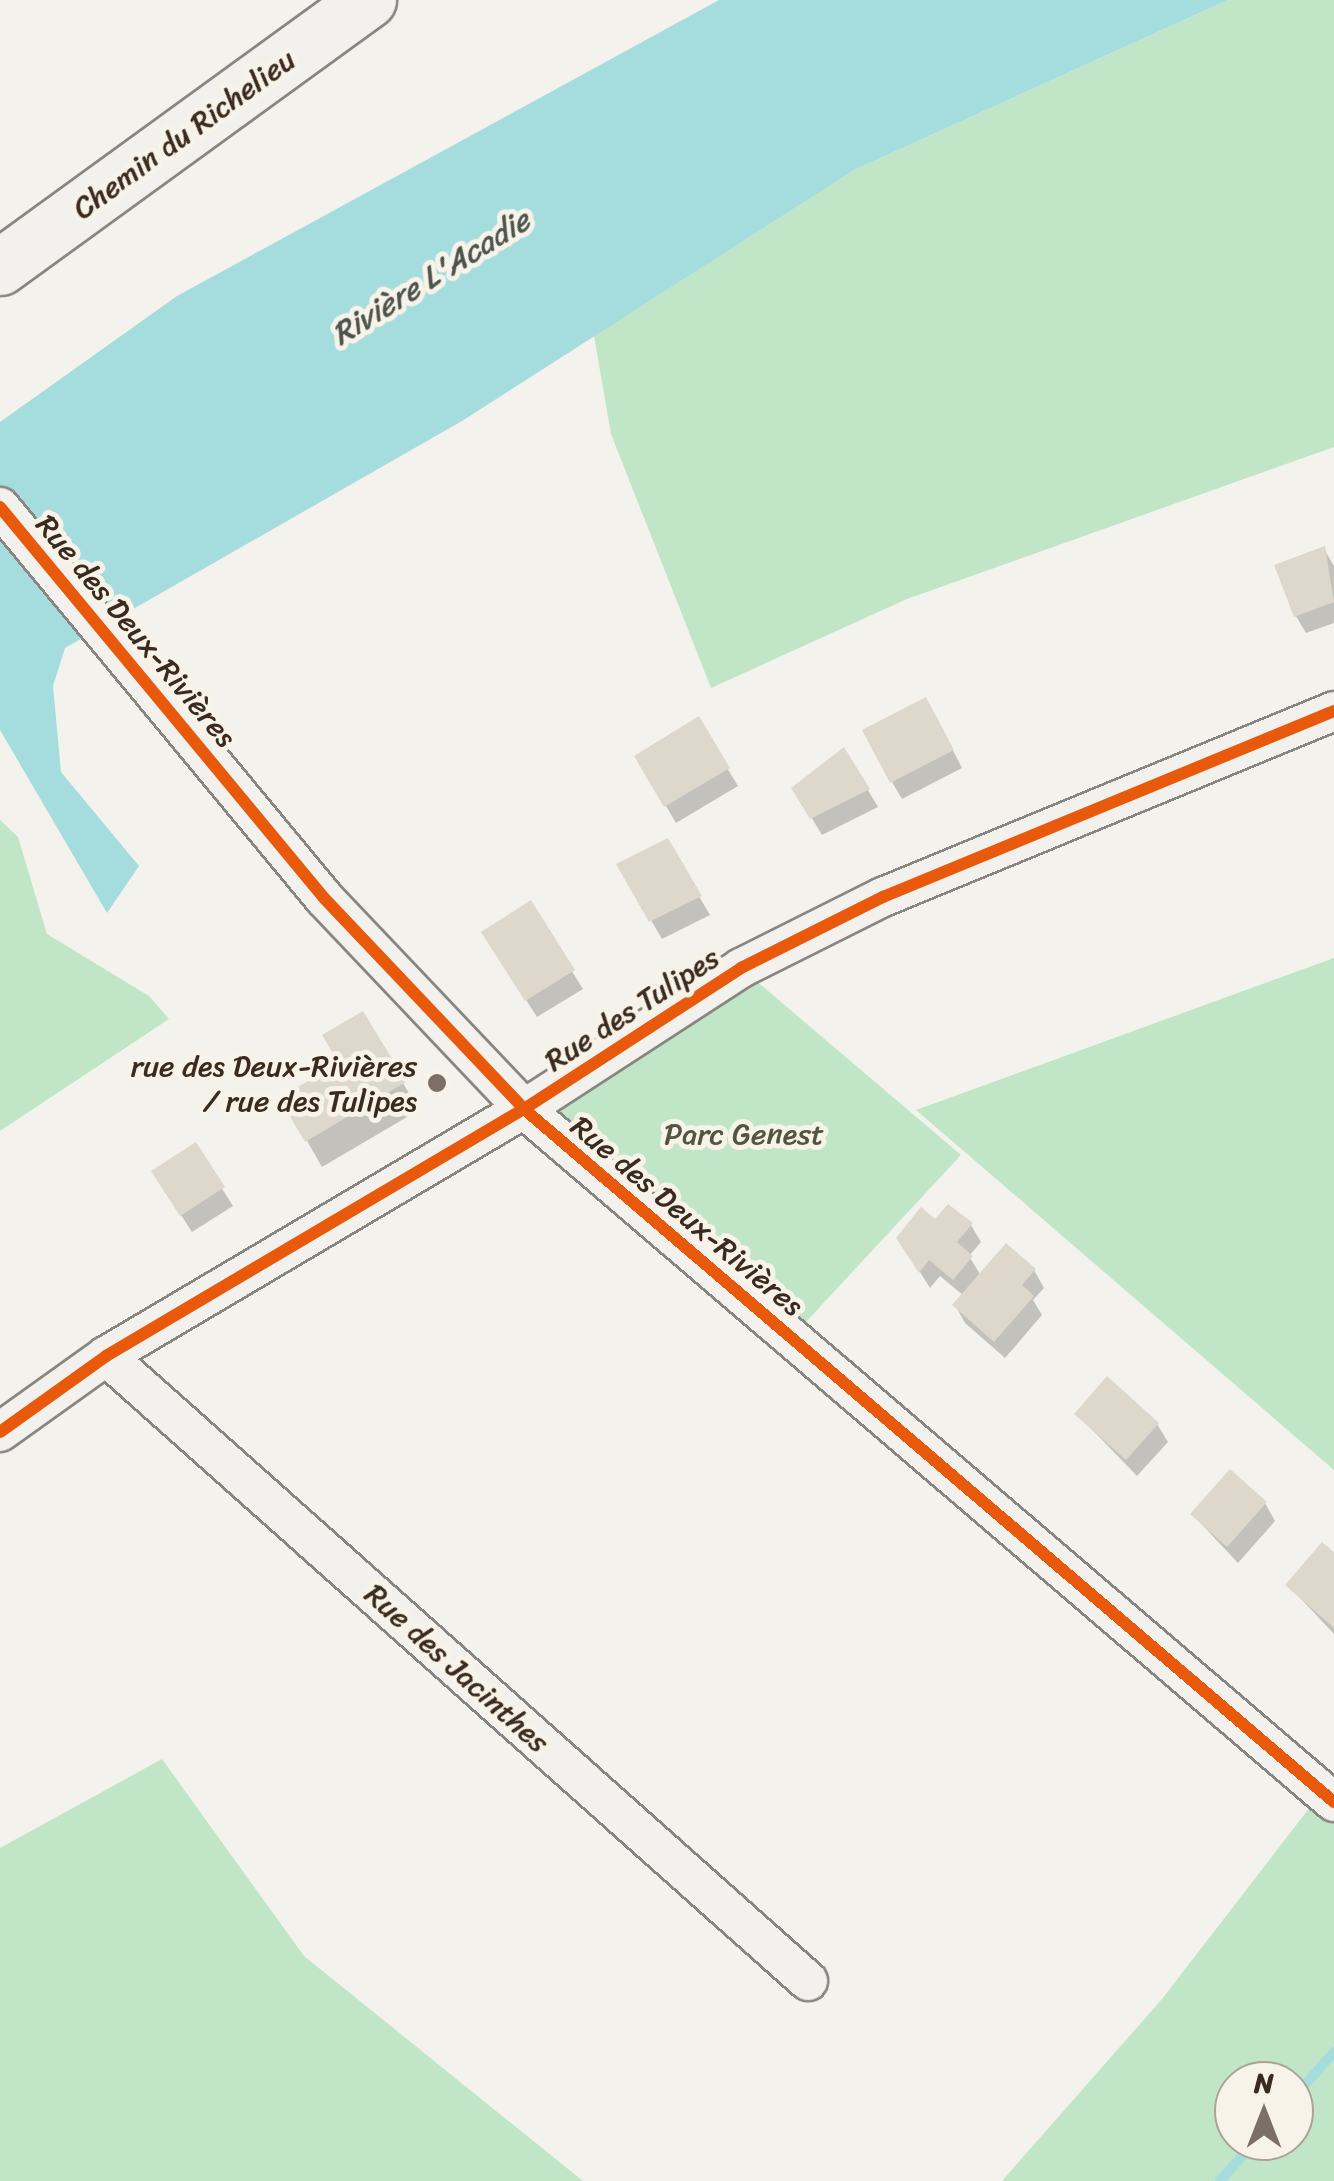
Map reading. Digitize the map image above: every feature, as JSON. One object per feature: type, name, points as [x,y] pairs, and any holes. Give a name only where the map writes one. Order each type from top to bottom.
[{"type":"main road","name":"Chemin du Richelieu","points":[[0,267],[368,0]]},
{"type":"street","name":"Rue des Deux-Rivières","points":[[0,507],[324,898],[524,1109],[1334,1802]]},
{"type":"street","name":"Rue des Tulipes","points":[[0,1432],[106,1356],[524,1109],[741,968],[830,924],[1334,711]]},
{"type":"street","name":"Rue des Jacinthes","points":[[106,1356],[808,1981]]},
{"type":"green space","points":[[1228,0],[1334,0],[1334,447],[907,599],[711,688],[611,434],[594,336],[854,170]]},
{"type":"green space","points":[[0,820],[18,837],[47,934],[149,996],[169,1019],[0,1131]]},
{"type":"green space","points":[[1334,958],[1334,1470],[916,1110]]},
{"type":"green space","name":"Parc Genest","points":[[741,968],[961,1155],[791,1338],[524,1109]]},
{"type":"green space","points":[[162,1759],[304,1956],[583,2181],[0,2181],[0,1848]]},
{"type":"green space","points":[[1334,1776],[1334,2181],[1002,2181],[1162,1999]]},
{"type":"water","name":"Rivière L'Acadie","points":[[719,0],[1228,0],[854,170],[462,421],[65,648],[53,686],[61,772],[139,866],[107,913],[0,730],[0,422],[177,296]]},
{"type":"building","points":[[1325,546],[1334,602],[1294,617],[1274,565]]},
{"type":"building","points":[[926,697],[954,750],[890,783],[862,730]]},
{"type":"building","points":[[699,716],[730,768],[664,807],[634,756]]},
{"type":"building","points":[[844,747],[870,789],[810,819],[791,788]]},
{"type":"building","points":[[668,838],[702,896],[649,922],[616,864]]},
{"type":"building","points":[[531,900],[575,970],[525,1001],[481,932]]},
{"type":"building","points":[[363,1011],[406,1082],[305,1142],[279,1098],[339,1063],[322,1035]]},
{"type":"building","points":[[196,1142],[225,1187],[180,1216],[151,1171]]},
{"type":"building","points":[[948,1204],[973,1223],[957,1242],[973,1256],[953,1280],[929,1260],[919,1273],[896,1238],[921,1207],[935,1219]]},
{"type":"building","points":[[1006,1243],[1036,1269],[1022,1285],[1034,1296],[994,1342],[952,1305]]},
{"type":"building","points":[[1107,1376],[1159,1423],[1126,1460],[1074,1414]]},
{"type":"building","points":[[1230,1469],[1267,1502],[1227,1547],[1190,1514]]},
{"type":"building","points":[[1322,1542],[1334,1552],[1334,1628],[1285,1585]]},
{"type":"waterway","points":[[1314,2074],[1334,2052]]},
{"type":"waterway","points":[[1220,2181],[1238,2161]]},
{"type":"cycle path","points":[[0,507],[324,898],[524,1109],[1334,1802]]},
{"type":"cycle path","points":[[0,1432],[106,1356],[524,1109],[741,968],[883,897],[1334,711]]},
{"type":"place","name":"rue des Deux-Rivières / rue des Tulipes","points":[[437,1083]]}]
